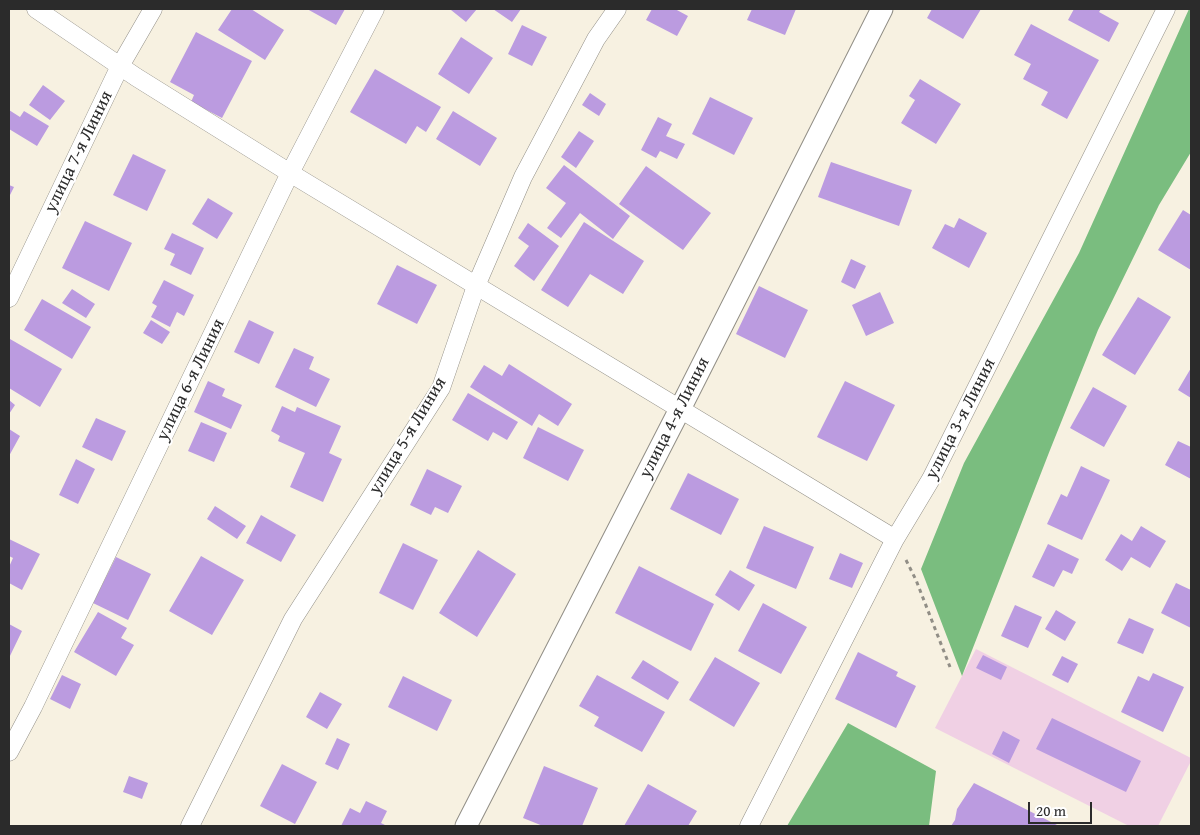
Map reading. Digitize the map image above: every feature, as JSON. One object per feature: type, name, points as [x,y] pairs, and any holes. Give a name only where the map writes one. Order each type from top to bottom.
[{"type":"street","points":[[36,9],[120,66],[290,173],[895,539]]},
{"type":"street","name":"улица 7-я Линия","points":[[9,298],[120,66],[153,9]]},
{"type":"street","name":"улица 6-я Линия","points":[[9,752],[37,699],[290,173],[375,9]]},
{"type":"street","name":"улица 5-я Линия","points":[[190,826],[293,618],[441,388],[476,286],[523,177],[596,38],[617,9]]},
{"type":"street","name":"улица 4-я Линия","points":[[466,826],[882,9]]},
{"type":"street","name":"улица 3-я Линия","points":[[749,826],[895,539],[931,479],[1166,9]]},
{"type":"path","points":[[895,539],[916,580],[950,667]]},
{"type":"shaded area","points":[[976,649],[1191,758],[1158,826],[1129,826],[935,728]]},
{"type":"green space","points":[[1189,9],[1191,9],[1191,152],[1159,205],[1098,330],[962,676],[921,569],[964,463],[1079,253]]},
{"type":"green space","points":[[848,723],[936,771],[929,826],[787,826]]},
{"type":"building","points":[[232,9],[251,9],[284,30],[265,60],[218,30]]},
{"type":"building","points":[[307,9],[345,9],[336,25]]},
{"type":"building","points":[[452,9],[477,9],[466,22]]},
{"type":"building","points":[[493,9],[521,9],[512,22]]},
{"type":"building","points":[[652,9],[675,9],[688,16],[677,36],[646,20]]},
{"type":"building","points":[[752,9],[796,9],[785,35],[747,20]]},
{"type":"building","points":[[932,9],[981,9],[963,39],[927,18]]},
{"type":"building","points":[[1074,9],[1101,9],[1099,12],[1119,23],[1109,42],[1068,20]]},
{"type":"building","points":[[1031,24],[1099,60],[1067,119],[1041,105],[1048,92],[1023,79],[1031,64],[1014,55]]},
{"type":"building","points":[[522,25],[547,37],[532,66],[508,54]]},
{"type":"building","points":[[196,32],[252,61],[222,118],[191,102],[194,95],[170,82]]},
{"type":"building","points":[[461,37],[493,58],[469,94],[438,74]]},
{"type":"building","points":[[375,69],[441,107],[426,132],[417,126],[406,144],[350,112]]},
{"type":"building","points":[[920,79],[961,104],[936,144],[901,123],[915,100],[909,96]]},
{"type":"building","points":[[43,85],[65,101],[50,120],[29,105]]},
{"type":"building","points":[[590,93],[606,104],[599,116],[582,105]]},
{"type":"building","points":[[710,97],[753,118],[734,155],[692,134]]},
{"type":"building","points":[[9,110],[20,117],[24,111],[49,126],[37,146],[9,129]]},
{"type":"building","points":[[453,111],[497,138],[480,166],[436,139]]},
{"type":"building","points":[[658,117],[672,124],[666,136],[685,144],[677,159],[660,151],[656,158],[641,150]]},
{"type":"building","points":[[579,131],[594,141],[576,168],[561,157]]},
{"type":"building","points":[[133,154],[166,170],[147,211],[113,195]]},
{"type":"building","points":[[831,162],[912,190],[899,226],[818,197]]},
{"type":"building","points":[[564,165],[630,216],[613,239],[580,213],[561,238],[547,228],[566,203],[546,188]]},
{"type":"building","points":[[646,166],[711,213],[683,250],[619,204]]},
{"type":"building","points":[[9,185],[14,187],[9,197]]},
{"type":"building","points":[[208,198],[233,213],[217,239],[192,224]]},
{"type":"building","points":[[1183,210],[1191,215],[1191,270],[1158,250]]},
{"type":"building","points":[[959,218],[987,233],[969,268],[932,248],[945,224],[954,228]]},
{"type":"building","points":[[85,221],[132,243],[109,291],[62,268]]},
{"type":"building","points":[[584,222],[644,261],[623,294],[590,274],[568,307],[541,290]]},
{"type":"building","points":[[528,223],[559,246],[534,281],[514,266],[529,246],[518,238]]},
{"type":"building","points":[[172,233],[204,248],[191,275],[170,265],[175,254],[164,249]]},
{"type":"building","points":[[851,259],[866,266],[855,289],[841,282]]},
{"type":"building","points":[[397,265],[437,285],[417,324],[377,304]]},
{"type":"building","points":[[164,280],[194,295],[184,316],[177,312],[170,327],[151,317],[157,306],[152,303]]},
{"type":"building","points":[[759,286],[808,310],[785,358],[736,334]]},
{"type":"building","points":[[72,289],[95,304],[86,318],[62,303]]},
{"type":"building","points":[[880,292],[894,323],[866,336],[852,305]]},
{"type":"building","points":[[1138,297],[1171,317],[1135,375],[1102,355]]},
{"type":"building","points":[[42,299],[91,327],[72,359],[24,330]]},
{"type":"building","points":[[151,320],[170,332],[162,344],[143,333]]},
{"type":"building","points":[[249,320],[274,332],[259,364],[234,352]]},
{"type":"building","points":[[10,339],[62,369],[40,407],[9,388]]},
{"type":"building","points":[[294,348],[314,357],[309,369],[330,379],[316,407],[275,387]]},
{"type":"building","points":[[509,364],[572,404],[558,426],[539,414],[532,426],[470,387],[484,365],[502,376]]},
{"type":"building","points":[[1191,368],[1191,398],[1178,390]]},
{"type":"building","points":[[208,381],[225,389],[222,396],[242,405],[231,429],[194,412]]},
{"type":"building","points":[[845,381],[895,405],[867,461],[817,437]]},
{"type":"building","points":[[1093,387],[1127,406],[1104,447],[1070,428]]},
{"type":"building","points":[[468,393],[518,422],[507,440],[493,432],[488,441],[452,420]]},
{"type":"building","points":[[9,400],[15,405],[9,414]]},
{"type":"building","points":[[282,406],[295,412],[297,407],[341,426],[329,453],[342,459],[323,502],[290,487],[305,453],[278,441],[280,436],[271,431]]},
{"type":"building","points":[[96,418],[126,431],[112,461],[82,447]]},
{"type":"building","points":[[201,422],[227,433],[214,462],[188,451]]},
{"type":"building","points":[[538,427],[584,450],[568,481],[523,458]]},
{"type":"building","points":[[9,429],[20,436],[9,456]]},
{"type":"building","points":[[1178,441],[1191,447],[1191,479],[1165,465]]},
{"type":"building","points":[[76,459],[95,469],[78,504],[59,495]]},
{"type":"building","points":[[1081,466],[1110,480],[1082,540],[1047,524],[1061,494],[1067,497]]},
{"type":"building","points":[[427,469],[462,486],[448,513],[435,507],[431,515],[410,505]]},
{"type":"building","points":[[688,473],[739,499],[721,535],[670,509]]},
{"type":"building","points":[[215,506],[246,526],[237,539],[207,519]]},
{"type":"building","points":[[261,515],[296,535],[281,562],[246,543]]},
{"type":"building","points":[[764,526],[814,547],[796,589],[746,568]]},
{"type":"building","points":[[1141,526],[1166,541],[1150,568],[1131,557],[1122,571],[1105,560],[1121,534],[1132,541]]},
{"type":"building","points":[[9,539],[40,554],[22,590],[9,583],[9,567],[13,558],[9,556]]},
{"type":"building","points":[[403,543],[438,560],[413,610],[379,593]]},
{"type":"building","points":[[1048,544],[1079,559],[1072,574],[1063,570],[1054,587],[1032,577]]},
{"type":"building","points":[[478,550],[516,574],[477,637],[439,613]]},
{"type":"building","points":[[840,553],[863,563],[852,588],[829,579]]},
{"type":"building","points":[[201,556],[244,580],[212,635],[169,611]]},
{"type":"building","points":[[116,557],[151,574],[128,620],[93,603]]},
{"type":"building","points":[[639,566],[714,604],[691,651],[615,613]]},
{"type":"building","points":[[730,570],[755,585],[739,611],[715,595]]},
{"type":"building","points":[[1176,583],[1191,590],[1191,628],[1161,613]]},
{"type":"building","points":[[763,603],[807,627],[781,674],[738,651]]},
{"type":"building","points":[[1015,605],[1042,617],[1028,648],[1001,636]]},
{"type":"building","points":[[1056,610],[1076,622],[1065,641],[1045,629]]},
{"type":"building","points":[[98,612],[127,628],[121,638],[134,645],[116,676],[74,652]]},
{"type":"building","points":[[1129,618],[1154,629],[1143,654],[1117,643]]},
{"type":"building","points":[[9,624],[22,631],[9,658]]},
{"type":"building","points":[[858,652],[898,672],[896,676],[916,686],[896,728],[835,699]]},
{"type":"building","points":[[983,655],[1007,667],[1001,680],[976,668]]},
{"type":"building","points":[[1062,656],[1078,664],[1068,683],[1052,675]]},
{"type":"building","points":[[715,657],[760,683],[734,727],[689,700]]},
{"type":"building","points":[[643,660],[679,682],[668,700],[631,678]]},
{"type":"building","points":[[1153,673],[1184,687],[1163,732],[1121,712],[1138,676],[1149,681]]},
{"type":"building","points":[[62,675],[81,684],[70,709],[50,699]]},
{"type":"building","points":[[597,675],[665,712],[642,752],[594,726],[599,717],[579,706]]},
{"type":"building","points":[[403,676],[452,700],[437,731],[388,707]]},
{"type":"building","points":[[320,692],[342,704],[327,729],[306,717]]},
{"type":"building","points":[[1052,718],[1141,761],[1126,792],[1036,749]]},
{"type":"building","points":[[1003,731],[1020,740],[1009,763],[992,754]]},
{"type":"building","points":[[337,738],[350,744],[338,770],[325,764]]},
{"type":"building","points":[[282,764],[317,782],[295,824],[260,806]]},
{"type":"building","points":[[544,766],[598,788],[582,826],[543,826],[523,818]]},
{"type":"building","points":[[129,776],[148,783],[142,799],[123,792]]},
{"type":"building","points":[[974,783],[1059,826],[951,826],[955,820],[957,809]]},
{"type":"building","points":[[648,784],[697,811],[688,826],[624,826]]},
{"type":"building","points":[[366,801],[387,811],[381,823],[387,826],[341,826],[350,808],[360,813]]}]
